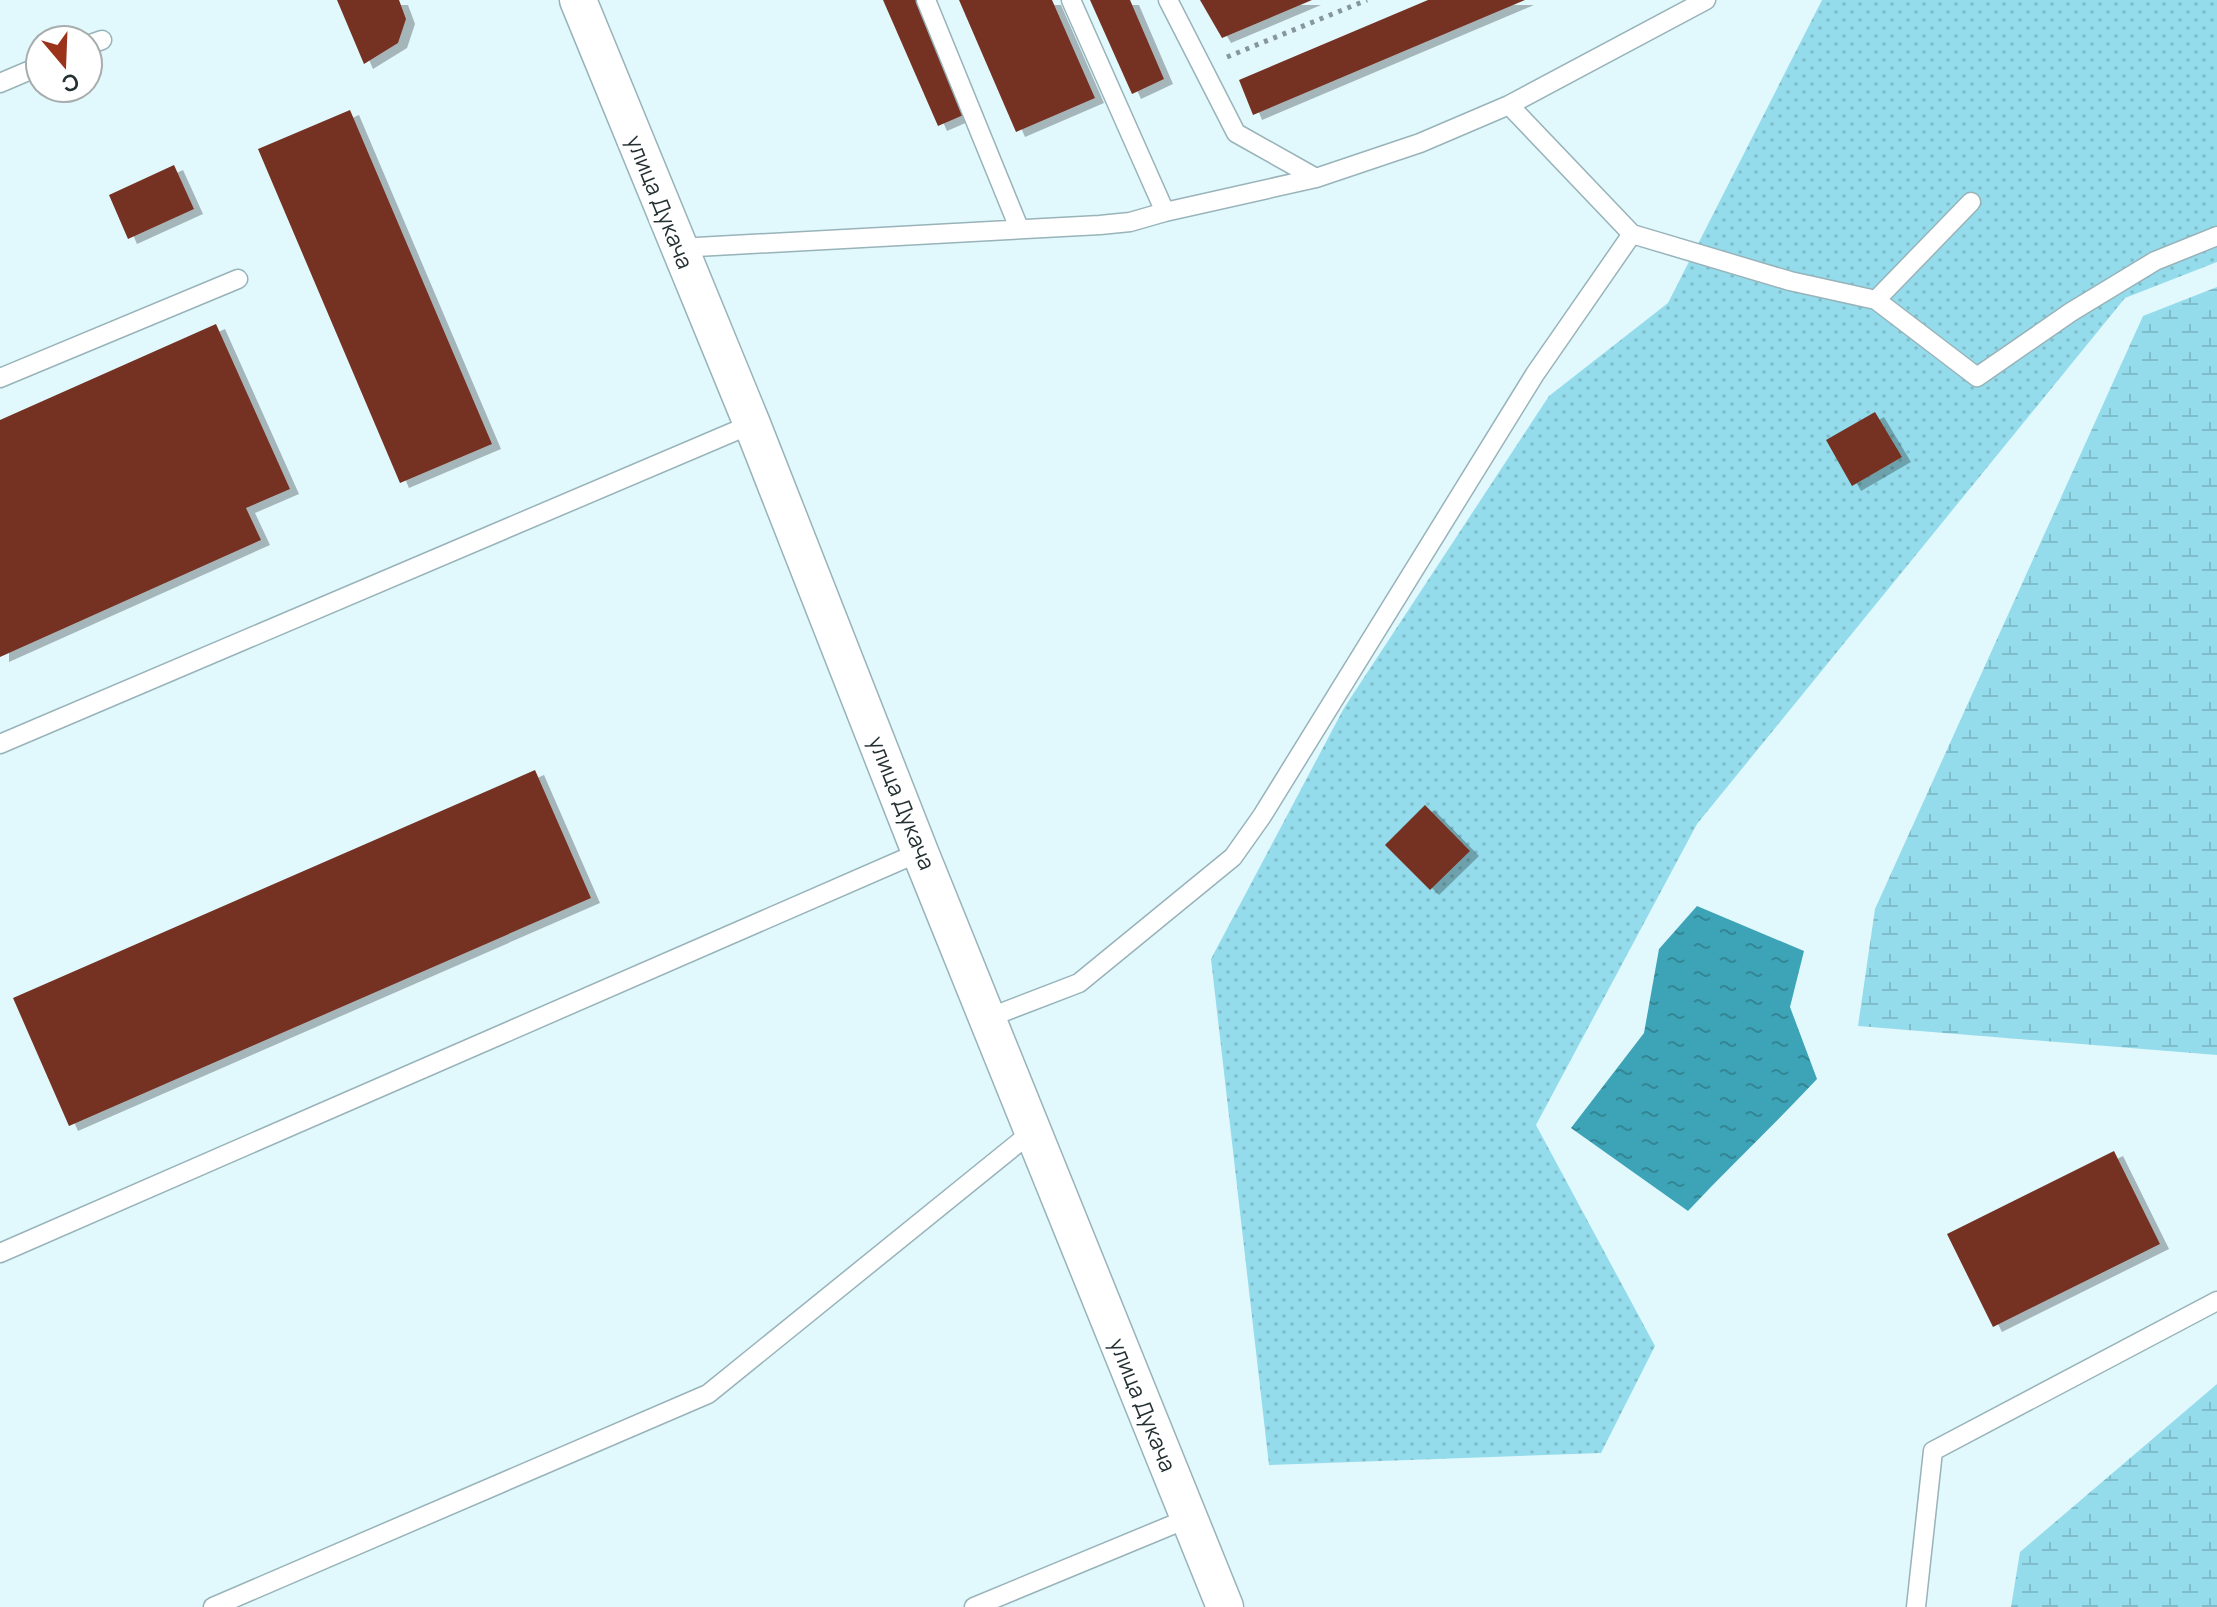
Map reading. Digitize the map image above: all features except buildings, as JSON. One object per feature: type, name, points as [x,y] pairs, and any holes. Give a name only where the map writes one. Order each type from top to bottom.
[{"type":"street","name":"улица Дукача","points":[[578,0],[752,424],[920,852],[1225,1607]]},
{"type":"lane","points":[[926,0],[1019,228]]},
{"type":"lane","points":[[1071,0],[1165,212]]},
{"type":"lane","points":[[1168,0],[1236,133],[1316,178]]},
{"type":"lane","points":[[678,248],[1130,222],[1316,178],[1420,143],[1509,105],[1706,0]]},
{"type":"lane","points":[[0,83],[24,73]]},
{"type":"lane","points":[[1509,105],[1632,234],[1790,281],[1876,300],[1977,377],[2071,312],[2155,261],[2217,236]]},
{"type":"lane","points":[[1876,300],[1971,202]]},
{"type":"lane","points":[[988,1018],[1079,983],[1233,857],[1262,816],[1535,374],[1632,234]]},
{"type":"lane","points":[[0,378],[238,279]]},
{"type":"lane","points":[[0,744],[752,424]]},
{"type":"lane","points":[[0,1253],[920,852]]},
{"type":"lane","points":[[213,1607],[708,1394],[1033,1131]]},
{"type":"lane","points":[[1916,1607],[1933,1451],[2217,1301]]},
{"type":"lane","points":[[974,1607],[1189,1518]]},
{"type":"path","points":[[1203,67],[1367,0]]},
{"type":"green space","points":[[1822,0],[2217,0],[2217,262],[2125,298],[1697,824],[1536,1125],[1655,1346],[1601,1453],[1269,1465],[1211,959],[1344,708],[1549,396],[1668,303]]},
{"type":"green space","points":[[2217,287],[2217,1055],[1858,1026],[1875,909],[2143,316]]},
{"type":"green space","points":[[2217,1384],[2217,1607],[2011,1607],[2020,1552]]},
{"type":"water","points":[[1697,906],[1804,951],[1790,1007],[1817,1079],[1688,1211],[1571,1128],[1644,1033],[1659,949]]}]
